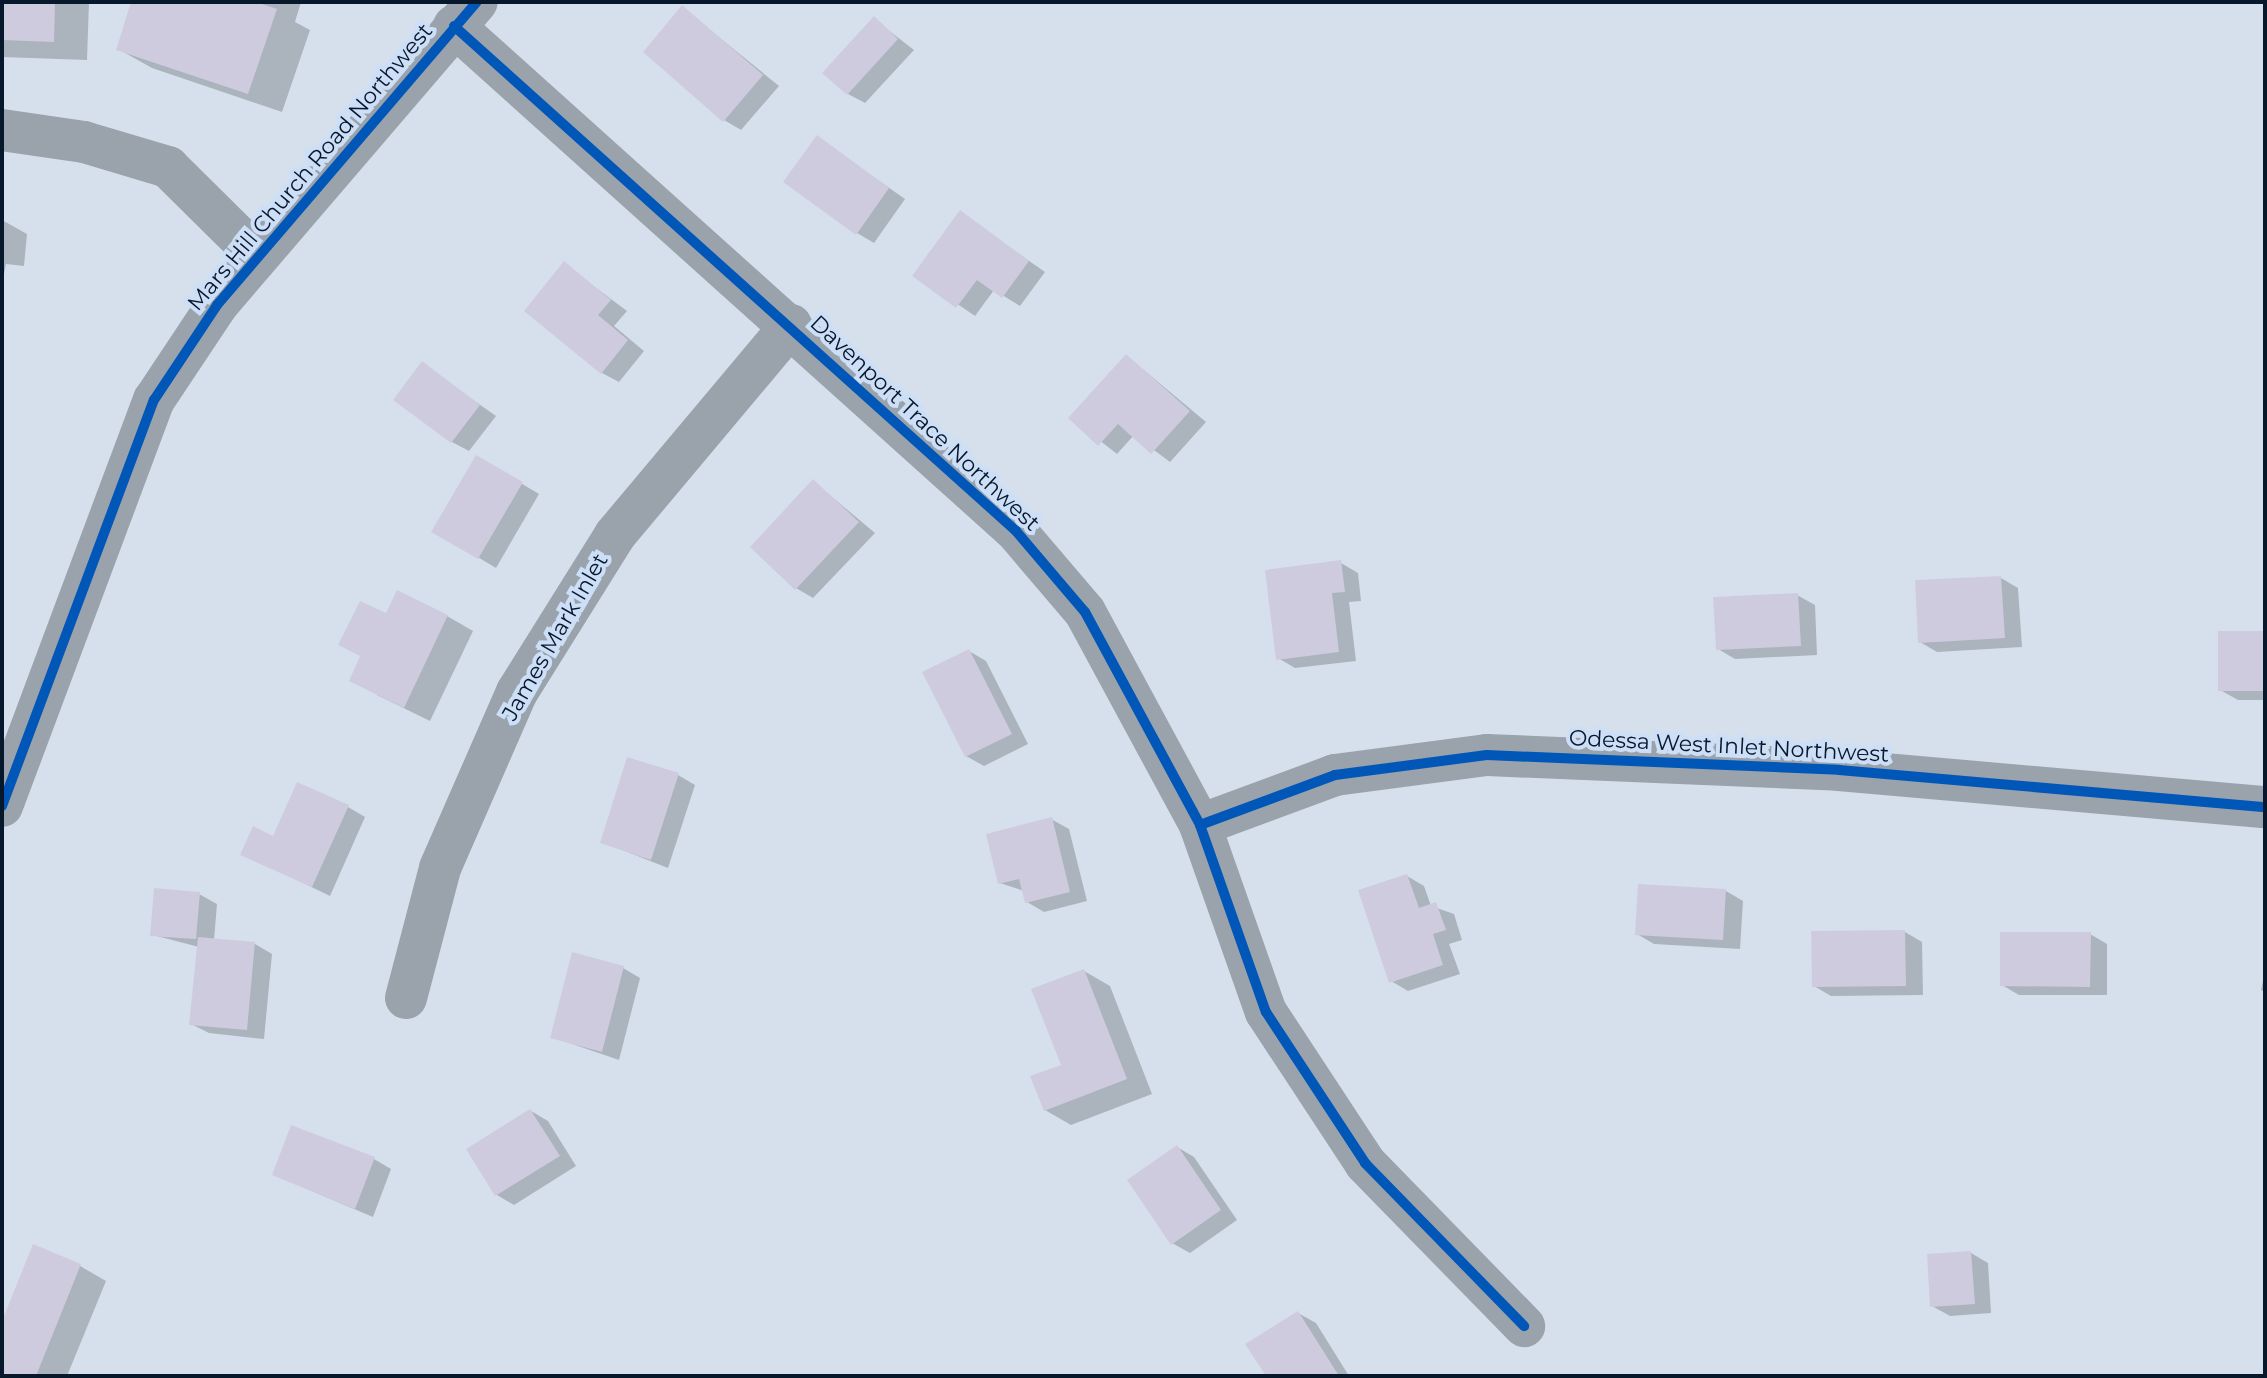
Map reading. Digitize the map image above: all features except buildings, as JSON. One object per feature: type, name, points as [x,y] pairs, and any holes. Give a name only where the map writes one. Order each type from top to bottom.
[{"type":"street","name":"Mars Hill Church Road Northwest","points":[[6,785],[154,400],[258,256],[466,14]]},
{"type":"street","name":"Davenport Trace Northwest","points":[[466,14],[791,325],[1016,531],[1085,612],[1200,825],[1266,1012],[1365,1163],[1524,1326]]},
{"type":"street","points":[[2,130],[84,142],[168,167],[258,256]]},
{"type":"street","name":"James Mark Inlet","points":[[406,998],[440,868],[517,692],[615,535],[791,325]]},
{"type":"street","name":"Odessa West Inlet Northwest","points":[[1200,825],[1335,775],[1487,755],[1839,770],[2265,807]]},
{"type":"cycle path","points":[[2,806],[154,400],[217,305],[477,2]]},
{"type":"cycle path","points":[[454,26],[1016,531],[1085,612],[1200,825],[1266,1012],[1365,1163],[1524,1326]]},
{"type":"cycle path","points":[[1200,825],[1335,775],[1487,755],[1839,770],[2265,807]]}]
